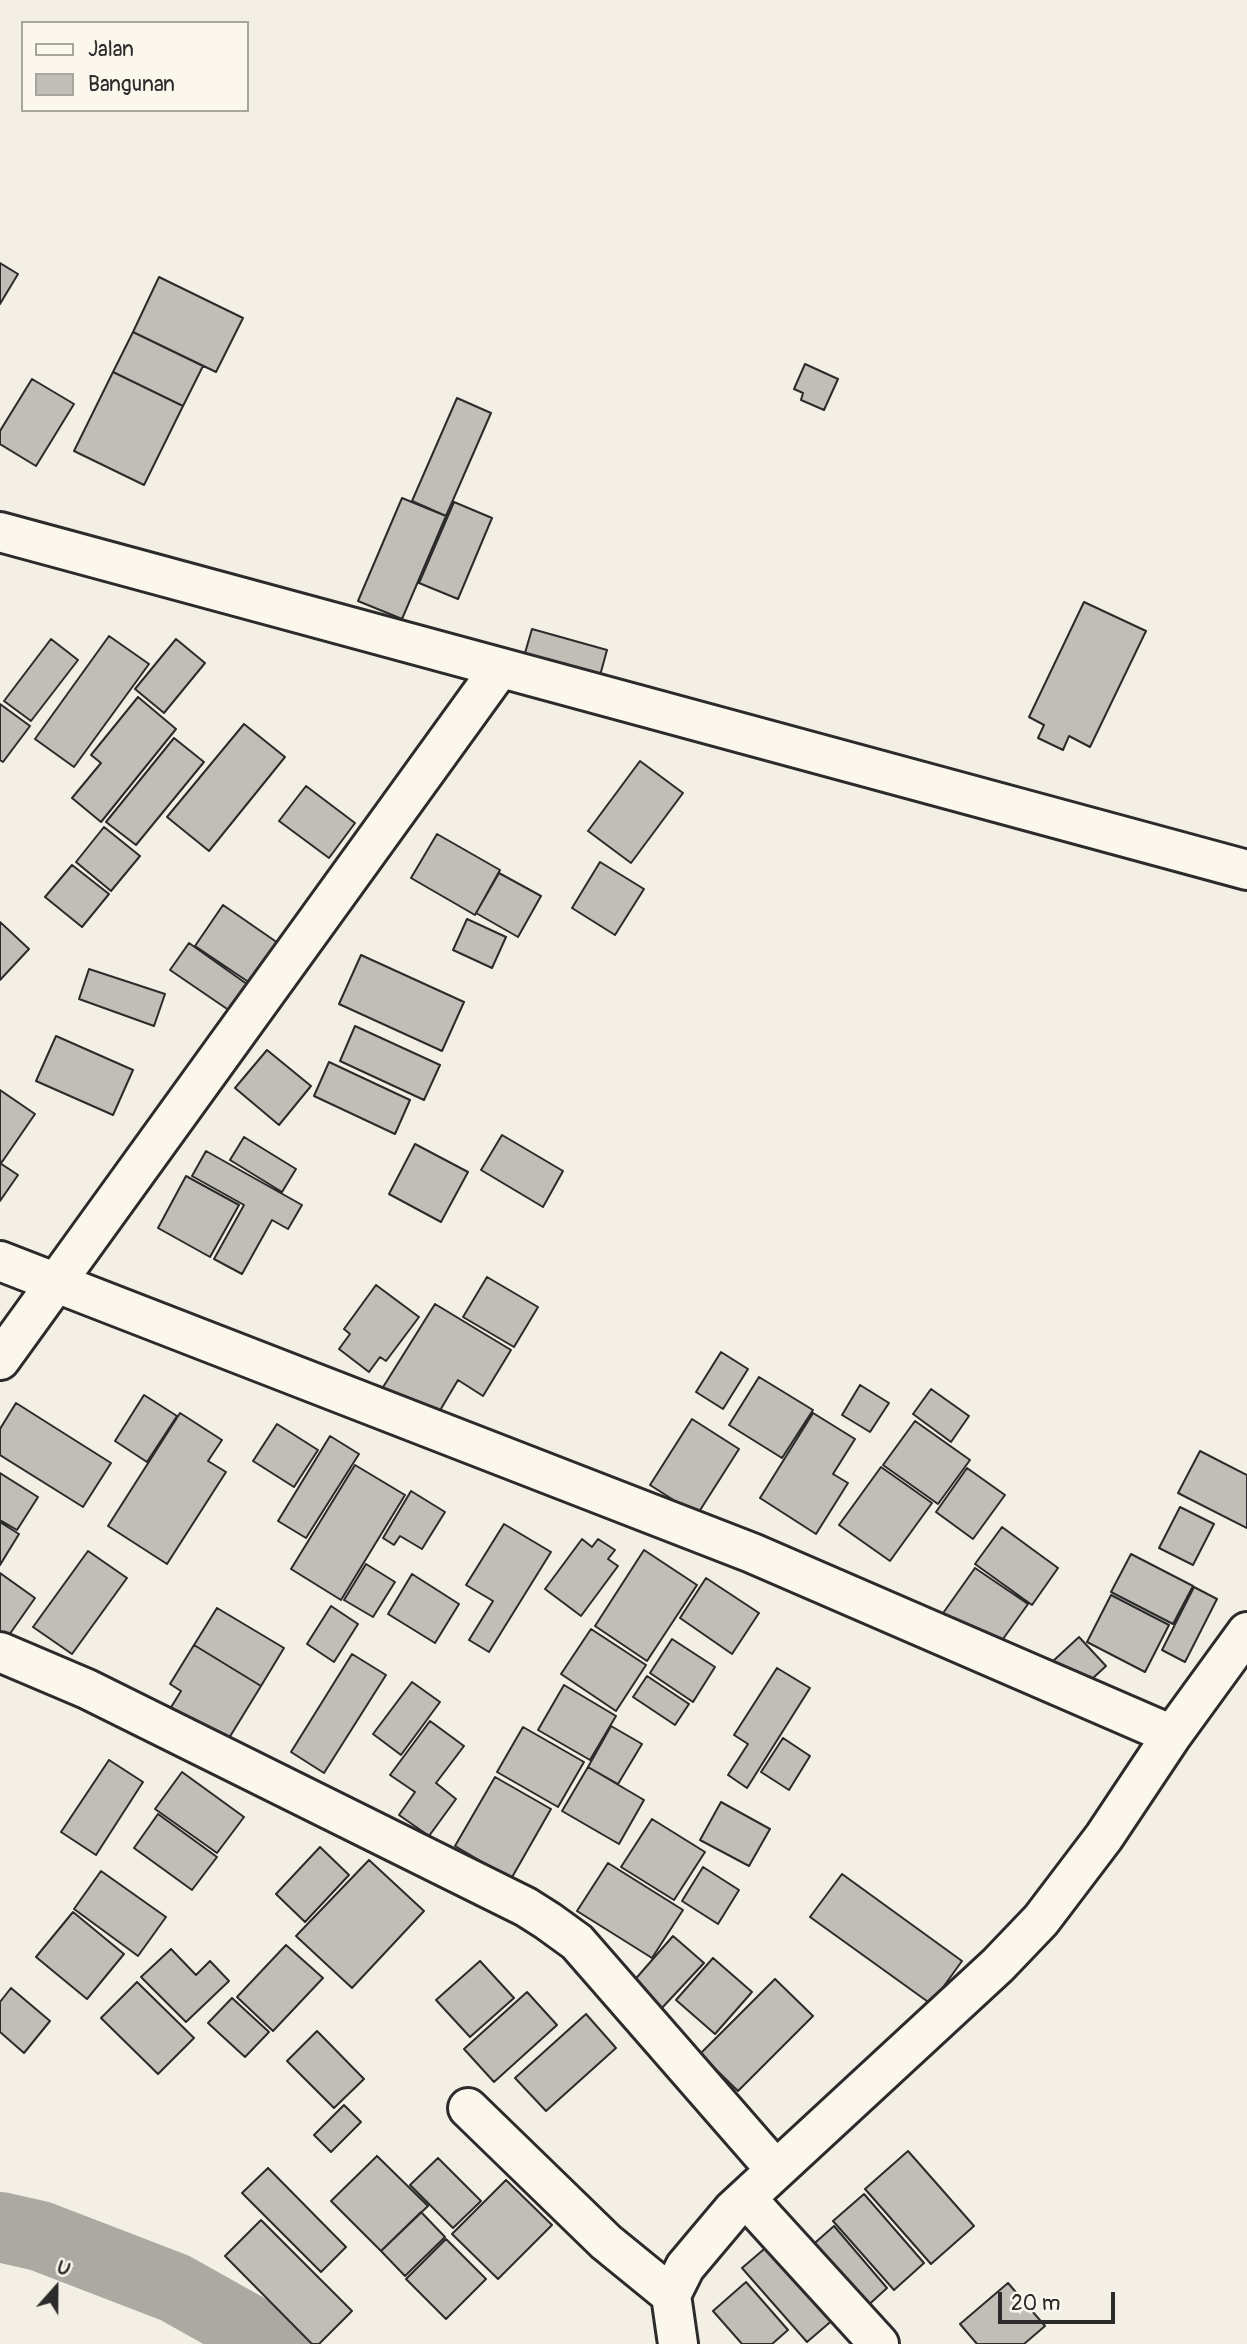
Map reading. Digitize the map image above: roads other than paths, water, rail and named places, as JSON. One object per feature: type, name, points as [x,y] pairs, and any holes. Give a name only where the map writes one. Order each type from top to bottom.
[{"type":"street","points":[[0,532],[1247,870]]},
{"type":"street","points":[[0,1360],[500,668]]},
{"type":"street","points":[[0,1261],[752,1553],[1172,1735]]},
{"type":"street","points":[[678,2344],[671,2295],[685,2267],[733,2210],[775,2169],[998,1965],[1041,1920],[1104,1837],[1172,1735],[1247,1632]]},
{"type":"street","points":[[0,1652],[99,1695],[526,1907],[548,1921],[577,1942],[775,2169]]},
{"type":"street","points":[[468,2108],[606,2242],[671,2295]]},
{"type":"street","points":[[746,2198],[879,2344]]},
{"type":"waterway","points":[[0,2227],[40,2236],[175,2288],[275,2344]]}]
